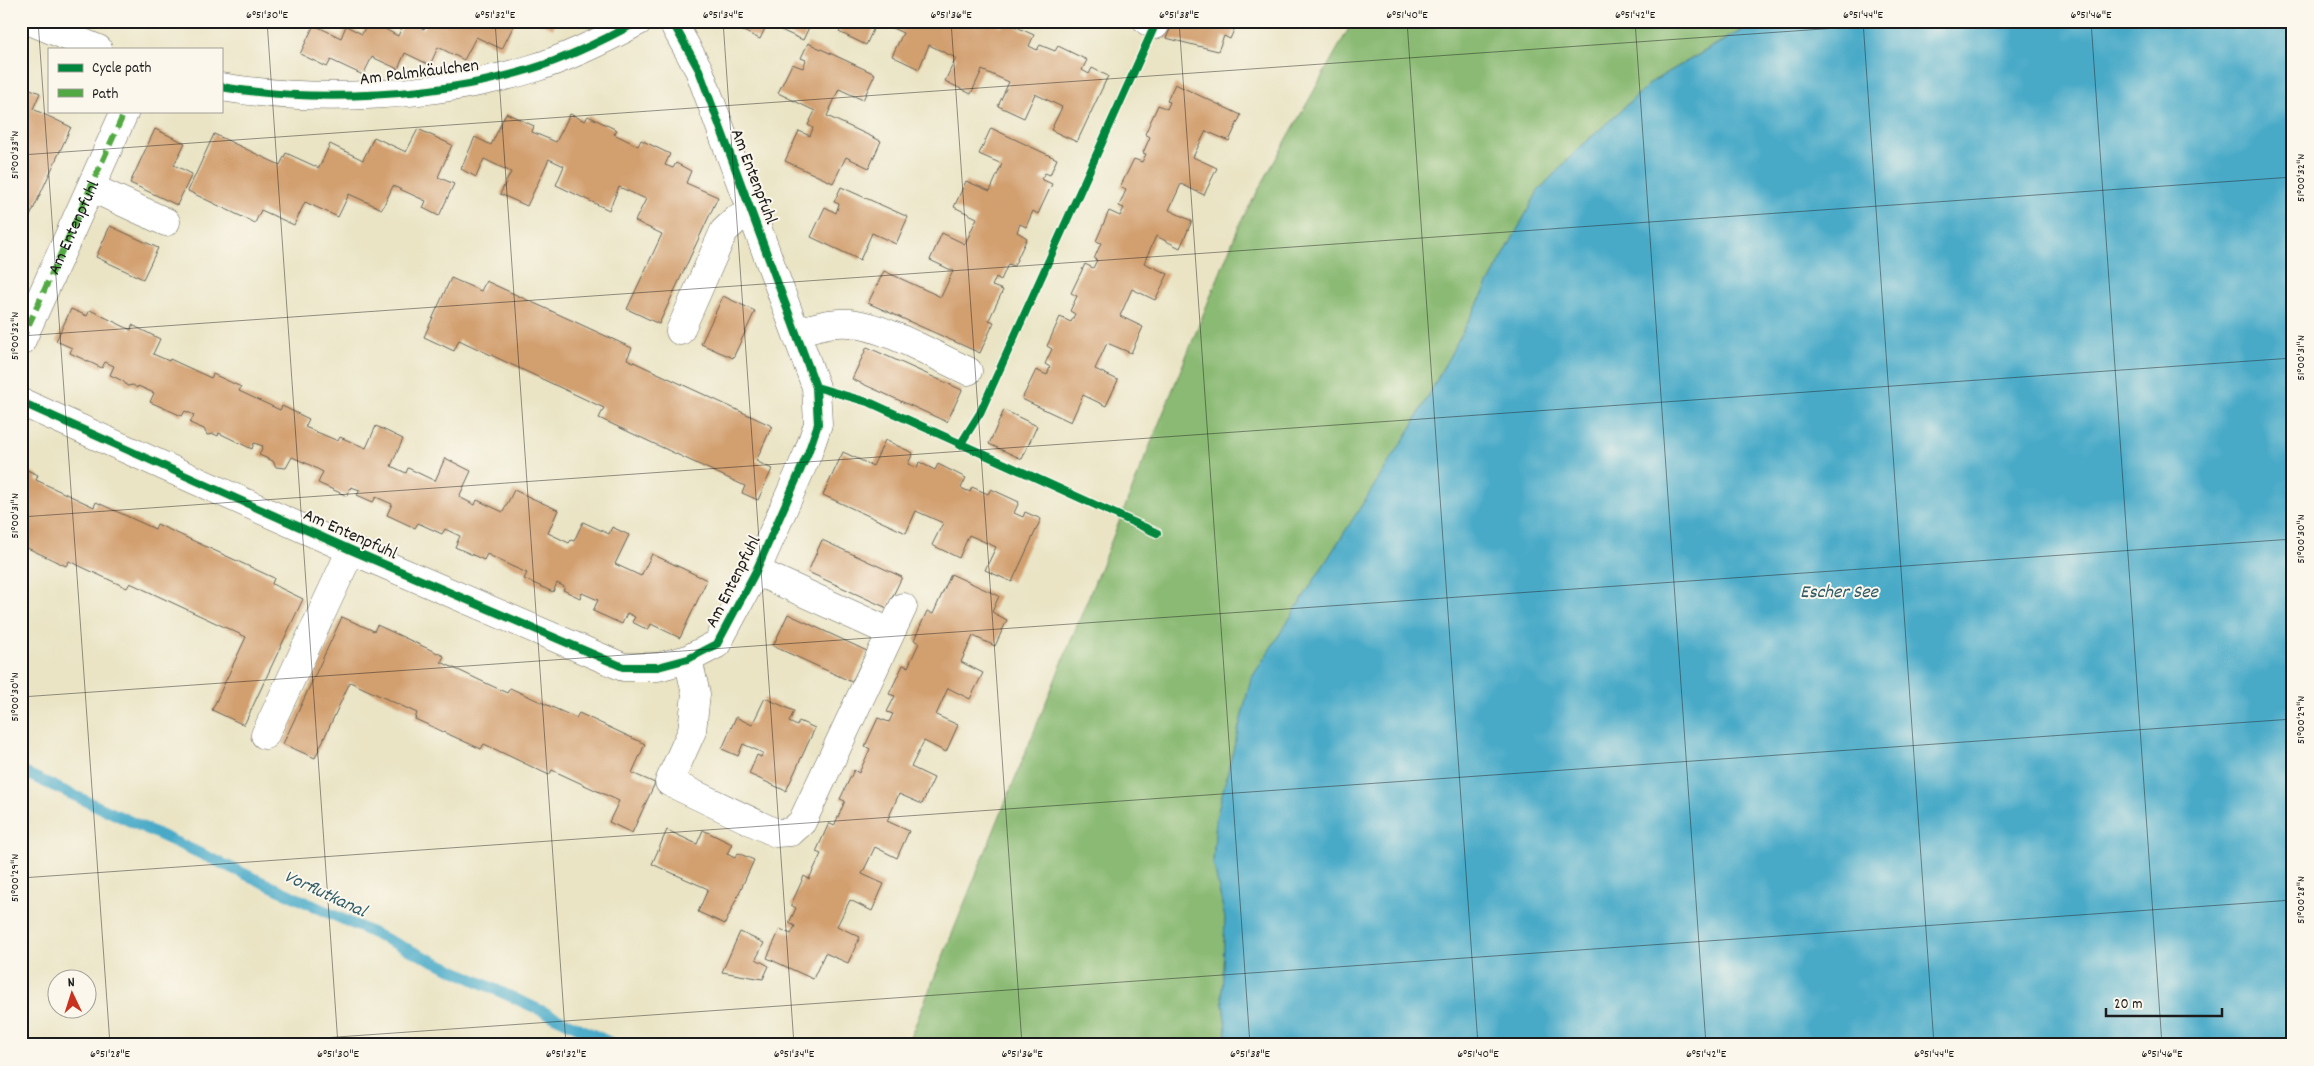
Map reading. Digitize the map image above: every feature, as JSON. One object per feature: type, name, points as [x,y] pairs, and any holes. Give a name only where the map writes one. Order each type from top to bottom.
[{"type":"street","points":[[30,21],[96,48]]},
{"type":"street","name":"Am Palmkäulchen","points":[[222,87],[257,93],[324,95],[393,93],[450,87],[531,69],[599,42],[639,21]]},
{"type":"street","name":"Am Entenpfuhl","points":[[21,402],[351,550],[623,667],[658,667],[688,660],[717,644],[756,571],[808,453],[818,424],[816,387],[699,70],[672,21]]},
{"type":"street","name":"Am Entenpfuhl","points":[[21,342],[126,112]]},
{"type":"street","points":[[92,188],[166,222]]},
{"type":"street","points":[[680,332],[724,231],[736,220],[753,212]]},
{"type":"street","points":[[796,332],[832,323],[849,323],[872,328],[968,371]]},
{"type":"street","points":[[265,735],[351,550]]},
{"type":"street","points":[[756,571],[890,632]]},
{"type":"street","points":[[688,660],[696,694],[692,731],[669,782],[776,833],[791,832],[802,822],[903,607]]},
{"type":"green space","points":[[1353,21],[1761,21],[1727,38],[1653,81],[1575,152],[1538,191],[1411,428],[1251,679],[1216,819],[1213,861],[1225,918],[1222,995],[1228,1045],[907,1045],[1241,221]]},
{"type":"water","name":"Escher See","points":[[1761,21],[2293,21],[2293,1045],[1228,1045],[1222,995],[1225,918],[1213,862],[1216,819],[1251,679],[1411,428],[1538,191],[1575,152],[1653,81]]},
{"type":"building","points":[[368,21],[388,23],[385,29],[398,36],[405,21],[424,29],[428,21],[516,21],[502,49],[476,37],[464,60],[438,47],[430,65],[405,53],[398,69],[372,57],[363,75],[331,60],[327,67],[300,54],[314,25],[341,38],[346,26],[362,34]]},
{"type":"building","points":[[536,21],[556,21],[553,29]]},
{"type":"building","points":[[722,21],[761,21],[767,24],[760,39]]},
{"type":"building","points":[[774,21],[812,21],[803,40],[772,26]]},
{"type":"building","points":[[844,21],[877,21],[866,45],[839,32]]},
{"type":"building","points":[[877,21],[976,21],[984,25],[986,21],[990,21],[1002,27],[1005,22],[1034,35],[1029,46],[1037,50],[1040,45],[1055,51],[1058,46],[1087,60],[1082,70],[1089,74],[1092,68],[1108,76],[1077,142],[1051,130],[1062,107],[1035,94],[1024,118],[998,106],[1009,82],[982,70],[971,94],[945,81],[956,58],[929,45],[919,69],[892,56],[903,33]]},
{"type":"building","points":[[1174,21],[1238,21],[1230,39],[1224,36],[1218,51],[1166,38]]},
{"type":"building","points":[[808,43],[875,74],[863,100],[839,89],[827,116],[881,141],[869,168],[846,157],[833,183],[785,161],[799,131],[810,136],[813,128],[808,125],[815,111],[778,93],[792,64],[803,68],[806,60],[801,58]]},
{"type":"building","points":[[1175,84],[1241,115],[1229,141],[1206,131],[1193,157],[1217,168],[1204,195],[1181,184],[1169,210],[1192,221],[1180,248],[1156,236],[1144,263],[1168,274],[1155,300],[1132,289],[1120,316],[1143,327],[1131,353],[1107,343],[1095,369],[1118,380],[1106,406],[1083,395],[1071,422],[1022,399],[1036,370],[1047,375],[1050,367],[1045,364],[1052,349],[1047,346],[1060,317],[1071,322],[1075,314],[1070,311],[1077,296],[1071,293],[1085,264],[1093,268],[1097,260],[1094,259],[1101,243],[1096,241],[1109,211],[1120,216],[1124,208],[1119,206],[1126,190],[1120,187],[1134,159],[1142,162],[1146,154],[1143,153],[1150,137],[1145,134],[1158,105],[1167,109],[1170,102],[1167,101]]},
{"type":"building","points":[[21,85],[40,93],[33,109],[71,127],[21,236]]},
{"type":"building","points":[[506,113],[534,126],[532,132],[556,142],[570,114],[585,121],[588,116],[617,130],[614,134],[638,146],[641,140],[670,154],[665,165],[673,168],[676,163],[691,171],[686,183],[718,197],[659,324],[627,309],[662,234],[635,221],[646,199],[619,187],[609,210],[556,185],[564,166],[549,159],[527,206],[500,194],[511,172],[484,159],[476,177],[461,169],[475,137],[491,145]]},
{"type":"building","points":[[991,128],[1057,159],[1050,175],[1045,173],[1041,179],[1052,184],[1038,214],[1033,211],[1026,227],[1020,224],[1017,232],[1027,238],[1014,266],[1008,264],[1001,280],[996,277],[992,286],[1003,290],[989,320],[994,322],[980,353],[868,303],[884,271],[941,297],[953,271],[930,260],[942,233],[965,244],[977,218],[954,207],[966,181],[990,191],[1002,164],[979,154]]},
{"type":"building","points":[[155,129],[185,143],[174,165],[192,174],[177,205],[130,183]]},
{"type":"building","points":[[418,129],[452,145],[438,177],[454,184],[439,216],[423,208],[426,201],[393,186],[382,209],[349,194],[338,217],[305,202],[294,225],[261,210],[255,223],[188,191],[214,134],[280,165],[286,153],[319,168],[330,144],[363,160],[374,137],[406,152]]},
{"type":"building","points":[[841,187],[908,217],[896,244],[872,233],[860,260],[811,237],[825,207],[836,213],[839,204],[834,202]]},
{"type":"building","points":[[110,226],[158,248],[143,279],[96,257]]},
{"type":"building","points":[[451,278],[481,291],[486,281],[632,348],[627,359],[772,426],[756,461],[772,469],[758,500],[742,493],[745,486],[599,418],[604,408],[459,340],[454,351],[424,337]]},
{"type":"building","points":[[723,296],[755,311],[733,358],[701,344]]},
{"type":"building","points":[[71,309],[87,316],[90,310],[131,330],[132,325],[160,339],[153,354],[169,361],[170,359],[211,378],[213,374],[241,387],[239,391],[280,410],[282,406],[309,419],[305,427],[338,441],[340,437],[366,448],[376,426],[403,439],[391,466],[406,473],[408,468],[435,481],[445,458],[471,471],[459,497],[475,505],[477,500],[503,512],[514,490],[558,510],[548,533],[569,543],[571,540],[574,541],[583,522],[609,534],[612,527],[629,535],[615,564],[641,576],[652,554],[707,580],[680,638],[651,624],[648,630],[632,622],[635,617],[627,613],[622,624],[593,611],[598,600],[582,593],[580,598],[563,590],[565,587],[557,583],[553,592],[524,579],[527,573],[487,554],[484,560],[455,547],[460,536],[445,529],[442,534],[418,523],[415,528],[387,515],[392,504],[376,497],[373,502],[357,495],[360,490],[351,487],[347,496],[318,483],[323,472],[292,457],[286,468],[276,467],[273,461],[259,455],[263,446],[254,443],[252,449],[219,433],[218,436],[214,434],[207,435],[204,429],[190,423],[194,415],[185,411],[182,416],[150,402],[154,393],[138,386],[137,388],[133,385],[127,386],[123,381],[110,375],[114,366],[105,362],[102,368],[70,353],[72,348],[56,341]]},
{"type":"building","points":[[867,347],[962,390],[947,422],[852,379]]},
{"type":"building","points":[[1004,410],[1037,426],[1022,459],[989,444]]},
{"type":"building","points":[[885,440],[913,453],[908,464],[917,468],[919,462],[935,470],[938,464],[966,478],[961,488],[970,492],[972,487],[988,494],[991,489],[1019,502],[1014,513],[1023,517],[1025,512],[1041,519],[1012,582],[985,570],[996,547],[969,535],[959,558],[932,545],[943,523],[916,511],[906,533],[823,495],[843,452],[873,466]]},
{"type":"building","points":[[21,467],[38,475],[36,480],[94,507],[96,502],[155,529],[157,524],[274,578],[272,584],[303,599],[244,725],[212,710],[246,637],[130,583],[127,588],[69,561],[66,566],[21,545]]},
{"type":"building","points":[[822,540],[902,577],[887,608],[808,572]]},
{"type":"building","points":[[951,574],[999,596],[992,612],[1007,620],[995,646],[973,636],[961,662],[983,673],[970,699],[948,688],[936,715],[958,725],[946,752],[924,741],[911,767],[934,778],[922,804],[899,794],[887,821],[909,831],[897,858],[875,847],[862,874],[884,884],[872,911],[850,900],[837,926],[860,937],[848,963],[825,953],[813,979],[767,958],[780,929],[791,934],[795,926],[789,923],[796,908],[791,905],[804,876],[809,879],[821,854],[816,852],[829,823],[834,826],[845,801],[840,799],[854,770],[859,773],[870,749],[865,746],[878,718],[889,722],[893,714],[887,712],[895,696],[889,694],[903,665],[908,667],[919,643],[914,640],[927,611],[933,614]]},
{"type":"building","points":[[788,614],[867,651],[852,682],[773,646]]},
{"type":"building","points":[[342,617],[374,631],[377,625],[444,656],[441,662],[507,693],[510,688],[576,718],[579,713],[645,744],[632,773],[655,783],[632,833],[609,822],[619,801],[552,770],[549,775],[484,744],[481,749],[415,719],[417,713],[350,682],[315,758],[283,744]]},
{"type":"building","points":[[765,698],[794,711],[789,722],[797,726],[799,721],[815,728],[786,791],[749,774],[757,755],[761,757],[763,753],[743,744],[738,756],[722,749],[736,717],[752,725]]},
{"type":"building","points":[[667,830],[697,844],[703,830],[732,844],[727,854],[735,858],[738,853],[754,860],[725,924],[698,912],[708,889],[652,864]]},
{"type":"building","points":[[740,932],[764,943],[756,959],[769,966],[763,979],[722,972]]},
{"type":"waterway","name":"Vorflutkanal","points":[[21,771],[616,1045]]},
{"type":"marked path","points":[[21,342],[125,112]]},
{"type":"cycle path","points":[[222,87],[296,95],[336,96],[377,95],[457,86],[545,65],[586,48],[639,21]]},
{"type":"cycle path","points":[[21,402],[351,550],[623,667],[658,667],[688,659],[717,644],[756,571],[808,453],[818,424],[816,387],[699,70],[672,21]]},
{"type":"cycle path","points":[[960,445],[980,413],[1155,25]]},
{"type":"cycle path","points":[[816,387],[871,403],[1157,533]]}]
